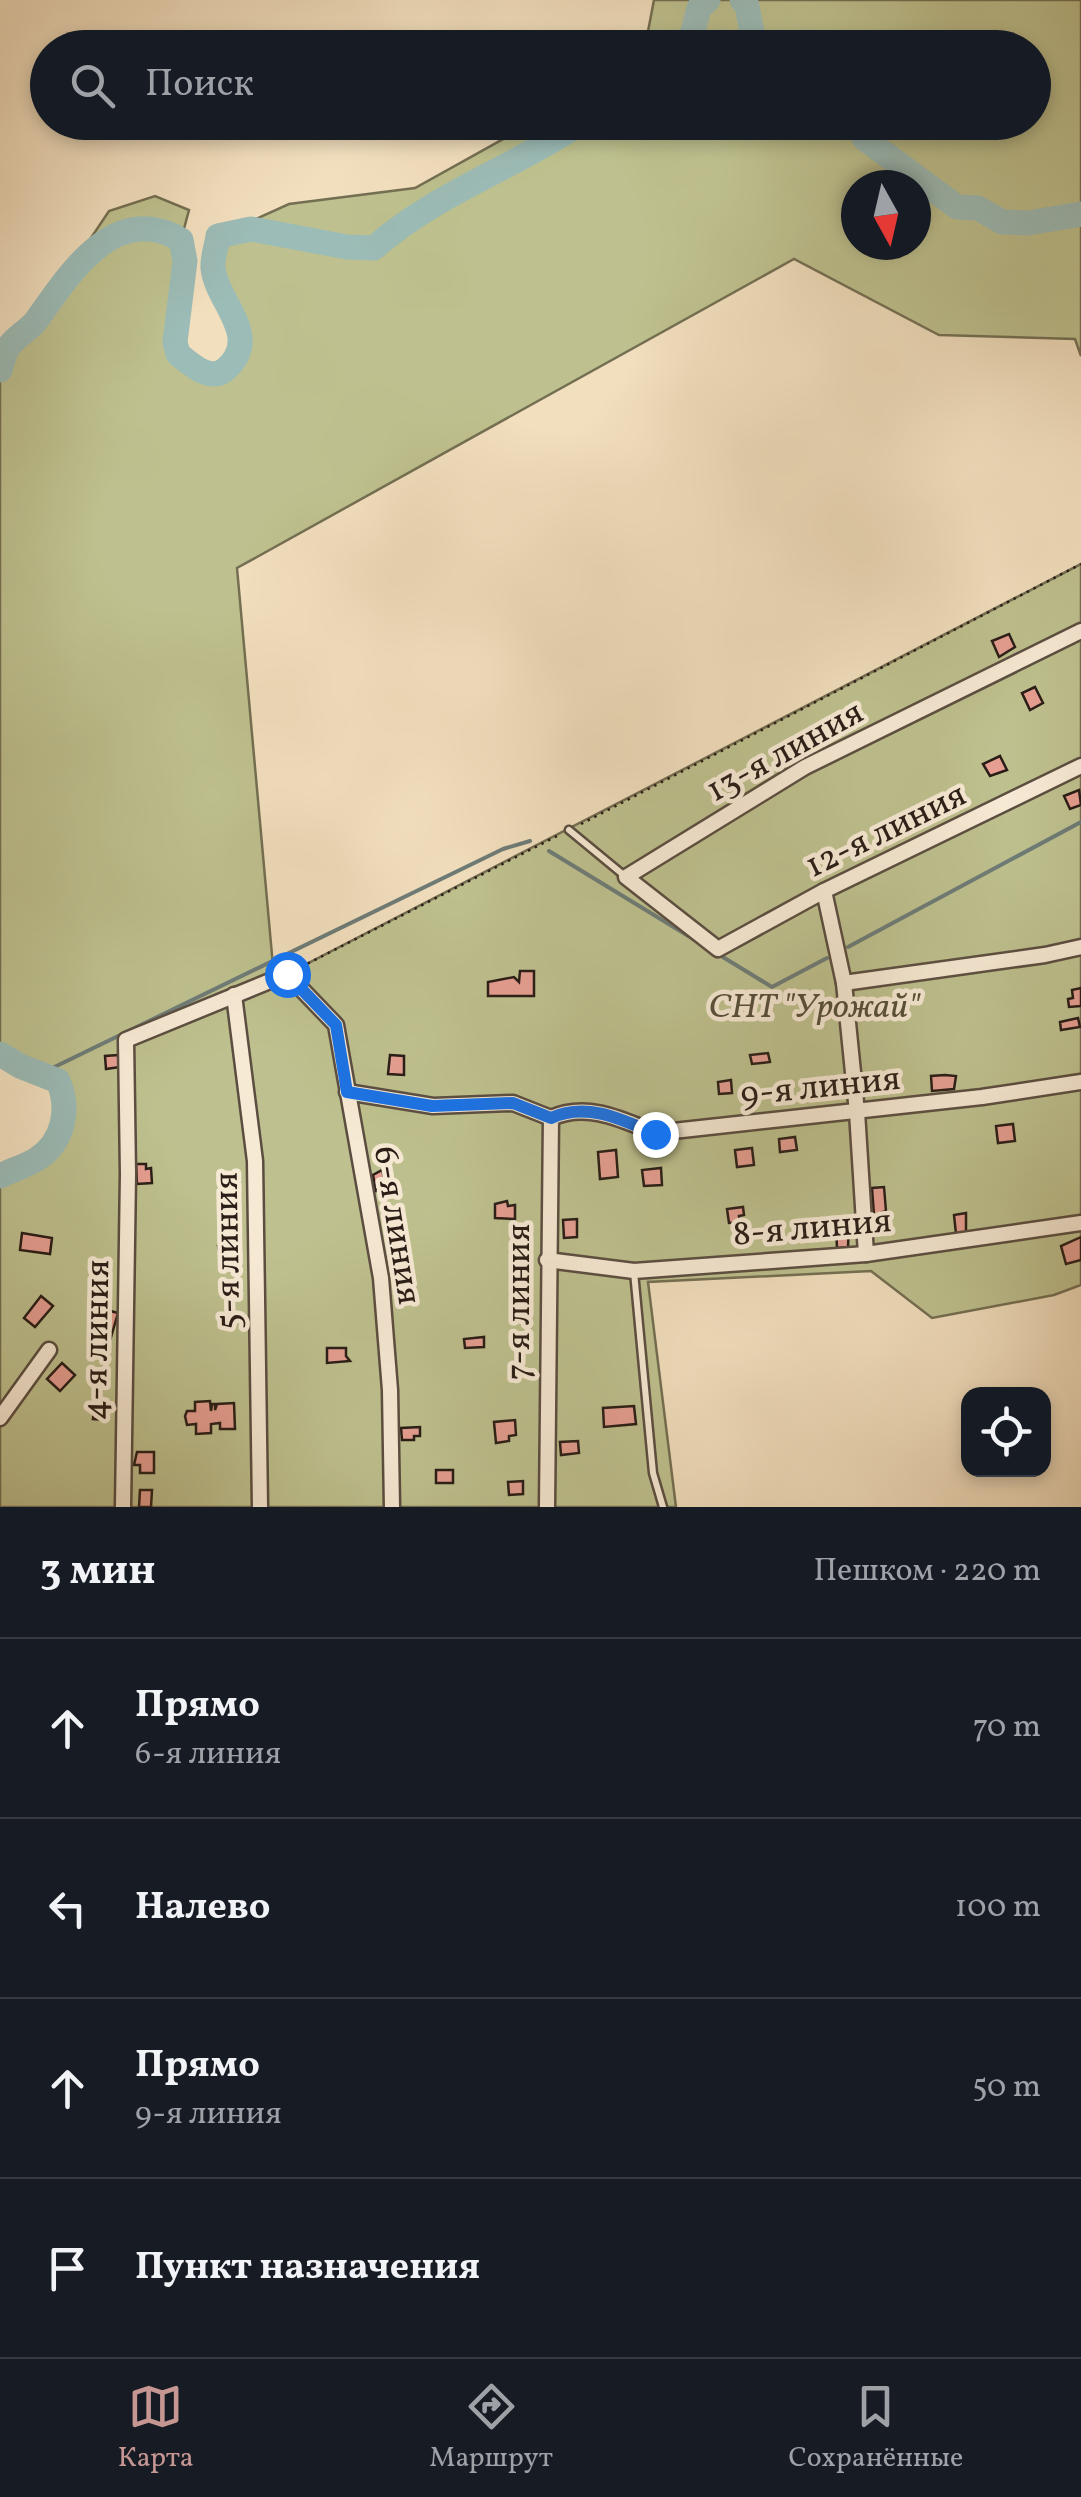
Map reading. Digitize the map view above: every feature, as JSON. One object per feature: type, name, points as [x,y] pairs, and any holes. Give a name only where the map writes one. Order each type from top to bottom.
[{"type":"street","name":"13-я линия","points":[[626,877],[806,767],[1081,631]]},
{"type":"street","name":"12-я линия","points":[[626,877],[718,950],[824,892],[1081,766]]},
{"type":"street","points":[[824,892],[844,983],[866,1254]]},
{"type":"street","points":[[844,983],[1081,947]]},
{"type":"street","points":[[234,996],[287,974]]},
{"type":"street","name":"6-я линия","points":[[287,974],[336,1025],[381,1278],[390,1390],[392,1507]]},
{"type":"street","name":"4-я линия","points":[[123,1507],[126,1040],[234,996]]},
{"type":"street","name":"5-я линия","points":[[234,996],[254,1160],[260,1507]]},
{"type":"street","name":"9-я линия","points":[[551,1118],[569,1110],[610,1114],[655,1134],[1081,1082]]},
{"type":"street","points":[[347,1092],[432,1106],[513,1103],[551,1118]]},
{"type":"street","name":"7-я линия","points":[[546,1507],[551,1118]]},
{"type":"street","name":"8-я линия","points":[[547,1260],[634,1271],[866,1254],[1081,1223]]},
{"type":"street","points":[[0,1418],[49,1350]]},
{"type":"lane","points":[[569,830],[626,877]]},
{"type":"lane","points":[[634,1271],[653,1473],[663,1507]]},
{"type":"path","points":[[287,974],[1081,564]]},
{"type":"green space","name":"СНТ \"Урожай\"","points":[[654,0],[1081,0],[1081,356],[1075,339],[939,335],[794,259],[237,568],[274,977],[287,974],[1081,564],[1081,1285],[1054,1295],[932,1318],[871,1271],[648,1282],[676,1507],[0,1507],[0,1176],[46,1152],[59,1134],[64,1102],[58,1081],[0,1054],[0,370],[8,347],[32,326],[109,211],[155,196],[189,210],[181,240],[185,261],[175,342],[178,354],[211,375],[219,373],[236,357],[240,334],[215,279],[213,260],[218,236],[289,204],[415,188],[501,140],[1051,140],[1051,30],[648,30]]},
{"type":"building","points":[[1009,634],[1015,647],[999,657],[992,641]]},
{"type":"building","points":[[1035,687],[1043,703],[1030,710],[1022,693]]},
{"type":"building","points":[[1000,756],[1007,770],[990,776],[983,764]]},
{"type":"building","points":[[1079,790],[1081,805],[1070,809],[1064,796]]},
{"type":"building","points":[[520,971],[534,971],[534,996],[488,996],[488,982],[514,977],[519,982]]},
{"type":"building","points":[[1081,988],[1081,1006],[1069,1007],[1072,990]]},
{"type":"building","points":[[1078,1018],[1080,1027],[1061,1030],[1060,1022]]},
{"type":"building","points":[[768,1053],[770,1062],[752,1064],[750,1055]]},
{"type":"building","points":[[118,1055],[120,1067],[106,1069],[105,1056]]},
{"type":"building","points":[[390,1055],[404,1056],[404,1075],[388,1074]]},
{"type":"building","points":[[931,1076],[956,1076],[954,1089],[932,1091]]},
{"type":"building","points":[[731,1080],[732,1093],[719,1094],[718,1082]]},
{"type":"building","points":[[1013,1124],[1015,1141],[998,1143],[996,1126]]},
{"type":"building","points":[[795,1137],[797,1150],[780,1152],[779,1139]]},
{"type":"building","points":[[752,1148],[754,1165],[737,1167],[735,1150]]},
{"type":"building","points":[[616,1150],[618,1177],[600,1179],[598,1152]]},
{"type":"building","points":[[136,1164],[151,1168],[152,1183],[137,1184]]},
{"type":"building","points":[[661,1168],[662,1185],[644,1186],[642,1170]]},
{"type":"building","points":[[382,1170],[387,1189],[376,1191],[373,1175]]},
{"type":"building","points":[[884,1187],[886,1211],[874,1215],[872,1188]]},
{"type":"building","points":[[507,1201],[508,1206],[515,1205],[515,1219],[495,1218],[495,1204]]},
{"type":"building","points":[[743,1207],[740,1222],[729,1223],[727,1209]]},
{"type":"building","points":[[966,1213],[966,1232],[956,1234],[954,1215]]},
{"type":"building","points":[[577,1219],[577,1237],[564,1238],[563,1220]]},
{"type":"building","points":[[398,1220],[400,1234],[386,1236],[384,1222]]},
{"type":"building","points":[[849,1226],[848,1247],[837,1248],[836,1227]]},
{"type":"building","points":[[22,1233],[52,1238],[50,1254],[20,1250]]},
{"type":"building","points":[[1081,1237],[1081,1260],[1066,1264],[1061,1246]]},
{"type":"building","points":[[237,1243],[237,1261],[221,1261],[218,1246]]},
{"type":"building","points":[[41,1296],[53,1306],[35,1327],[24,1318]]},
{"type":"building","points":[[99,1308],[118,1313],[109,1344],[90,1339]]},
{"type":"building","points":[[484,1337],[484,1347],[465,1348],[464,1339]]},
{"type":"building","points":[[327,1348],[346,1348],[350,1361],[327,1363]]},
{"type":"building","points":[[62,1363],[75,1375],[60,1391],[47,1379]]},
{"type":"building","points":[[210,1401],[211,1411],[212,1404],[215,1410],[217,1404],[234,1403],[235,1429],[220,1429],[220,1423],[211,1424],[211,1433],[196,1434],[196,1424],[187,1425],[185,1416],[187,1411],[195,1411],[195,1402]]},
{"type":"building","points":[[95,1403],[107,1403],[106,1420],[93,1419]]},
{"type":"building","points":[[634,1406],[636,1424],[604,1427],[603,1408]]},
{"type":"building","points":[[515,1420],[516,1435],[496,1443],[494,1422]]},
{"type":"building","points":[[420,1427],[420,1436],[402,1440],[401,1428]]},
{"type":"building","points":[[578,1441],[579,1453],[561,1455],[560,1442]]},
{"type":"building","points":[[137,1452],[154,1452],[154,1473],[140,1473],[140,1465],[134,1465]]},
{"type":"building","points":[[436,1470],[453,1470],[453,1483],[436,1483]]},
{"type":"building","points":[[523,1481],[523,1494],[509,1495],[508,1482]]},
{"type":"building","points":[[140,1490],[152,1490],[151,1507],[139,1507]]},
{"type":"waterway","points":[[694,30],[699,8],[708,0]]},
{"type":"waterway","points":[[742,0],[752,30]]},
{"type":"waterway","points":[[0,370],[11,344],[36,321],[79,264],[115,236],[135,229],[157,230],[181,240],[185,261],[175,342],[178,354],[207,373],[220,373],[236,357],[240,344],[235,319],[213,268],[218,236],[251,229],[347,247],[374,248],[449,196],[552,140]]},
{"type":"waterway","points":[[866,140],[957,207],[978,208],[1002,222],[1028,223],[1081,214]]},
{"type":"waterway","points":[[848,947],[1081,822]]},
{"type":"waterway","points":[[40,1074],[503,849],[530,841]]},
{"type":"waterway","points":[[549,851],[772,987],[827,958]]},
{"type":"waterway","points":[[0,1054],[58,1081],[64,1102],[59,1134],[46,1152],[0,1176]]},
{"type":"route","points":[[287,974],[336,1025],[347,1092],[432,1106],[513,1103],[551,1118],[569,1110],[610,1114],[655,1134]]}]
